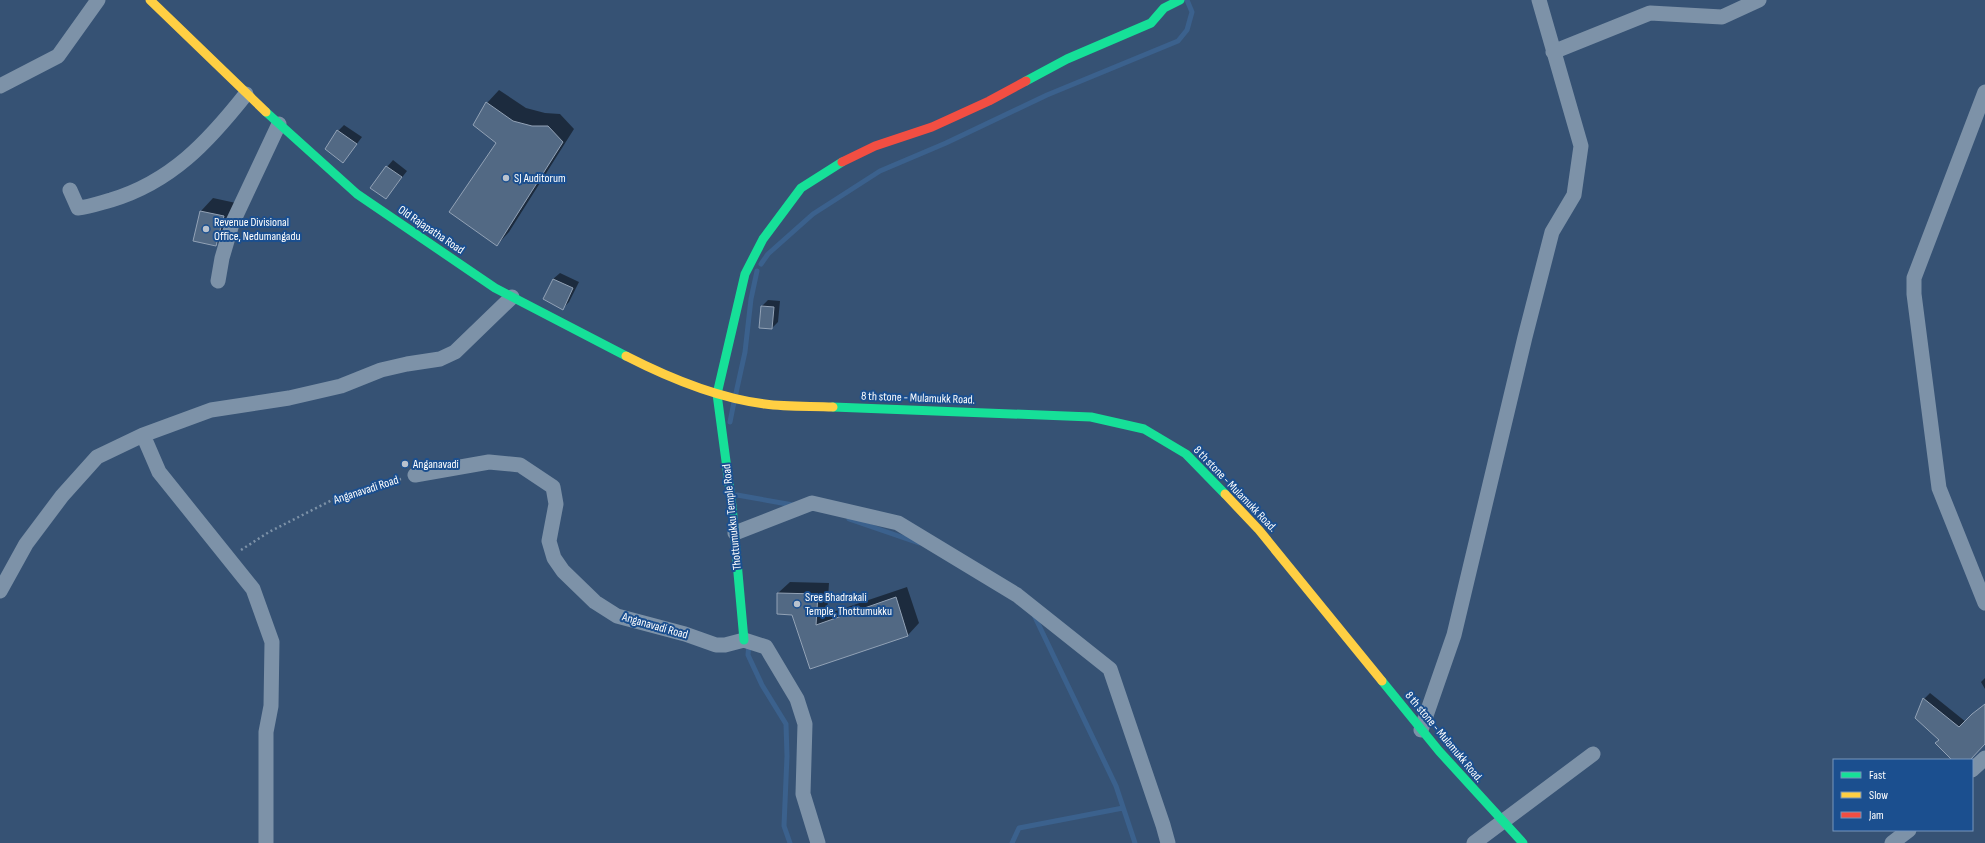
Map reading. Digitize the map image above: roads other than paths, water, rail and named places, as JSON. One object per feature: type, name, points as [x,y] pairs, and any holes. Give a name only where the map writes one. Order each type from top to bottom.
[{"type":"main road","name":"Old Rajapatha Road","points":[[150,0],[246,94],[357,194],[512,297],[660,373],[721,395],[750,401]]},
{"type":"main road","name":"Thottumukku Temple Road","points":[[744,640],[721,395],[745,274],[763,239],[801,188],[832,167],[875,146],[932,127],[989,101],[1067,59],[1151,23],[1170,3]]},
{"type":"main road","name":"8 th stone - Mulamukk Road.","points":[[750,401],[765,404],[1091,417],[1144,429],[1186,454],[1259,530],[1421,730],[1523,843]]},
{"type":"street","points":[[0,86],[58,56],[98,0]]},
{"type":"street","points":[[1421,730],[1454,635],[1525,337],[1552,232],[1574,195],[1581,146],[1539,0]]},
{"type":"street","points":[[1554,52],[1650,13],[1722,17],[1759,0]]},
{"type":"street","points":[[1985,92],[1914,278],[1914,294],[1939,488],[1985,604]]},
{"type":"street","points":[[70,190],[78,208],[105,202],[144,188],[166,176],[218,130],[246,94]]},
{"type":"street","points":[[218,281],[222,258],[232,224],[279,124]]},
{"type":"street","points":[[0,591],[26,544],[62,496],[97,457],[143,435],[211,410],[289,398],[341,386],[381,370],[440,359],[456,352],[512,297]]},
{"type":"street","points":[[143,435],[159,472],[253,589],[272,642],[271,706],[266,732],[266,843]]},
{"type":"street","name":"Anganavadi Road","points":[[415,474],[489,462],[520,465],[553,487],[556,504],[549,541],[554,558],[563,571],[595,602],[617,616],[685,634],[716,645],[725,645],[744,640]]},
{"type":"street","points":[[735,534],[812,503],[898,523],[1017,596],[1110,669],[1168,843]]},
{"type":"street","points":[[744,640],[766,647],[797,699],[805,724],[803,794],[818,843]]},
{"type":"street","points":[[1474,843],[1593,754]]},
{"type":"street","points":[[1973,769],[1985,758]]},
{"type":"street","points":[[1892,843],[1908,831]]},
{"type":"waterway","points":[[761,264],[768,254],[813,214],[880,171],[946,143],[1047,95],[1178,41],[1187,30],[1192,12],[1187,0]]},
{"type":"waterway","points":[[736,393],[745,352],[751,299],[757,271]]},
{"type":"waterway","points":[[730,422],[734,402]]},
{"type":"waterway","points":[[737,495],[793,505]]},
{"type":"waterway","points":[[849,519],[919,543]]},
{"type":"waterway","points":[[1034,615],[1116,786],[1135,843]]},
{"type":"waterway","points":[[749,643],[748,655],[762,685],[786,724],[787,756],[784,826],[790,843]]},
{"type":"waterway","points":[[1012,843],[1019,828],[1123,808]]},
{"type":"place","name":"SJ Auditorum","points":[[506,178]]},
{"type":"place","name":"Revenue Divisional Office, Nedumangadu","points":[[206,229]]},
{"type":"place","name":"Anganavadi","points":[[405,464]]},
{"type":"place","name":"Sree Bhadrakali Temple, Thottumukku","points":[[797,604]]}]
